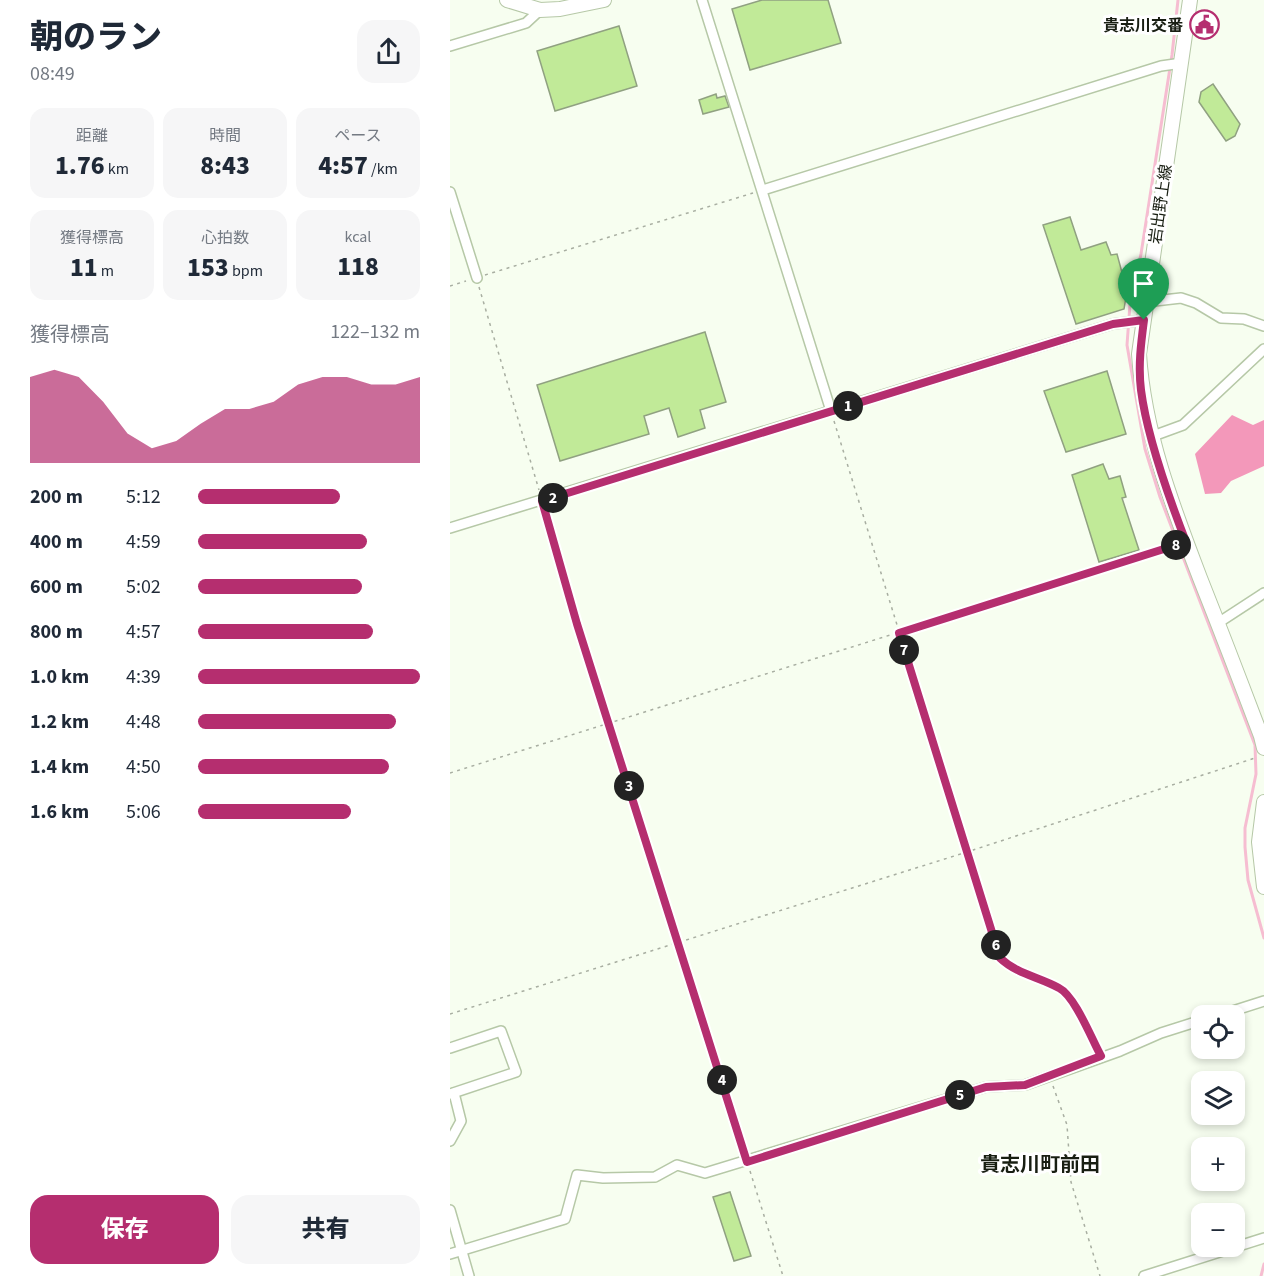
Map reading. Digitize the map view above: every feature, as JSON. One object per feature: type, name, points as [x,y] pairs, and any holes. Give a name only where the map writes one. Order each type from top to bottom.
[{"type":"main road","points":[[507,0],[540,10],[560,9],[604,0]]},
{"type":"main road","name":"岩出野上線","points":[[1190,0],[1139,354],[1141,390],[1163,478],[1264,748]]},
{"type":"main road","points":[[1264,802],[1259,842],[1264,887]]},
{"type":"street","points":[[702,0],[831,411]]},
{"type":"street","points":[[450,46],[526,23],[540,10]]},
{"type":"street","points":[[763,190],[1161,66],[1182,63]]},
{"type":"street","points":[[450,192],[477,278]]},
{"type":"street","points":[[1146,302],[1181,298],[1196,303],[1221,318],[1244,319],[1264,326]]},
{"type":"street","points":[[450,528],[1113,324],[1144,320]]},
{"type":"street","points":[[1152,436],[1184,425],[1264,349]]},
{"type":"street","points":[[1218,623],[1264,593]]},
{"type":"street","points":[[1245,1007],[1264,1001]]},
{"type":"street","points":[[450,1254],[565,1219],[576,1174],[603,1178],[655,1177],[677,1165],[705,1173],[986,1087],[1025,1085],[1191,1023]]},
{"type":"street","points":[[450,1048],[501,1031],[516,1072],[452,1094],[461,1121],[450,1141]]},
{"type":"street","points":[[450,1210],[469,1276]]},
{"type":"street","points":[[1144,1276],[1264,1238]]},
{"type":"path","points":[[450,286],[763,190]]},
{"type":"path","points":[[477,278],[577,624],[783,1276]]},
{"type":"path","points":[[831,411],[1000,958],[1010,968],[1062,989],[1071,999],[1101,1056]]},
{"type":"path","points":[[450,773],[1186,542]]},
{"type":"path","points":[[450,1014],[967,852],[1264,755]]},
{"type":"path","points":[[1049,1076],[1067,1125],[1071,1182],[1100,1276]]},
{"type":"shaded area","points":[[1232,415],[1253,425],[1264,420],[1264,466],[1231,481],[1221,493],[1205,494],[1195,454]]},
{"type":"building","points":[[762,0],[828,0],[841,43],[750,70],[732,9]]},
{"type":"building","points":[[1197,15],[1211,17],[1207,37],[1197,35],[1199,25],[1196,24]]},
{"type":"building","points":[[619,26],[637,86],[555,111],[537,51]]},
{"type":"building","points":[[1213,84],[1240,124],[1235,136],[1226,141],[1199,102],[1201,92]]},
{"type":"building","points":[[716,94],[717,98],[725,96],[729,107],[703,114],[699,100]]},
{"type":"building","points":[[1070,217],[1081,250],[1106,242],[1111,255],[1117,254],[1127,291],[1124,309],[1076,324],[1043,225]]},
{"type":"building","points":[[705,332],[726,402],[700,410],[705,428],[678,437],[669,408],[644,416],[649,434],[560,461],[537,385]]},
{"type":"building","points":[[1107,371],[1126,434],[1066,452],[1044,391]]},
{"type":"building","points":[[1103,464],[1109,479],[1120,476],[1126,497],[1122,498],[1139,550],[1099,562],[1072,475]]},
{"type":"building","points":[[730,1192],[751,1256],[734,1261],[713,1197]]},
{"type":"waterway","points":[[1178,0],[1172,55],[1141,254],[1130,304],[1127,345],[1145,449],[1160,497],[1255,745],[1256,774],[1245,828],[1245,847],[1248,880],[1264,938]]},
{"type":"waterway","points":[[1261,1276],[1264,1264]]},
{"type":"place","name":"貴志川交番","points":[[1204,25]]},
{"type":"district","name":"貴志川町前田","points":[[1040,1164]]},
{"type":"route","points":[[1144,320],[1139,354],[1141,390],[1163,478],[1186,542],[899,633],[1000,958],[1010,968],[1062,989],[1071,999],[1101,1056],[1025,1085],[986,1087],[747,1162],[577,624],[542,501],[1113,324],[1144,320]]}]
